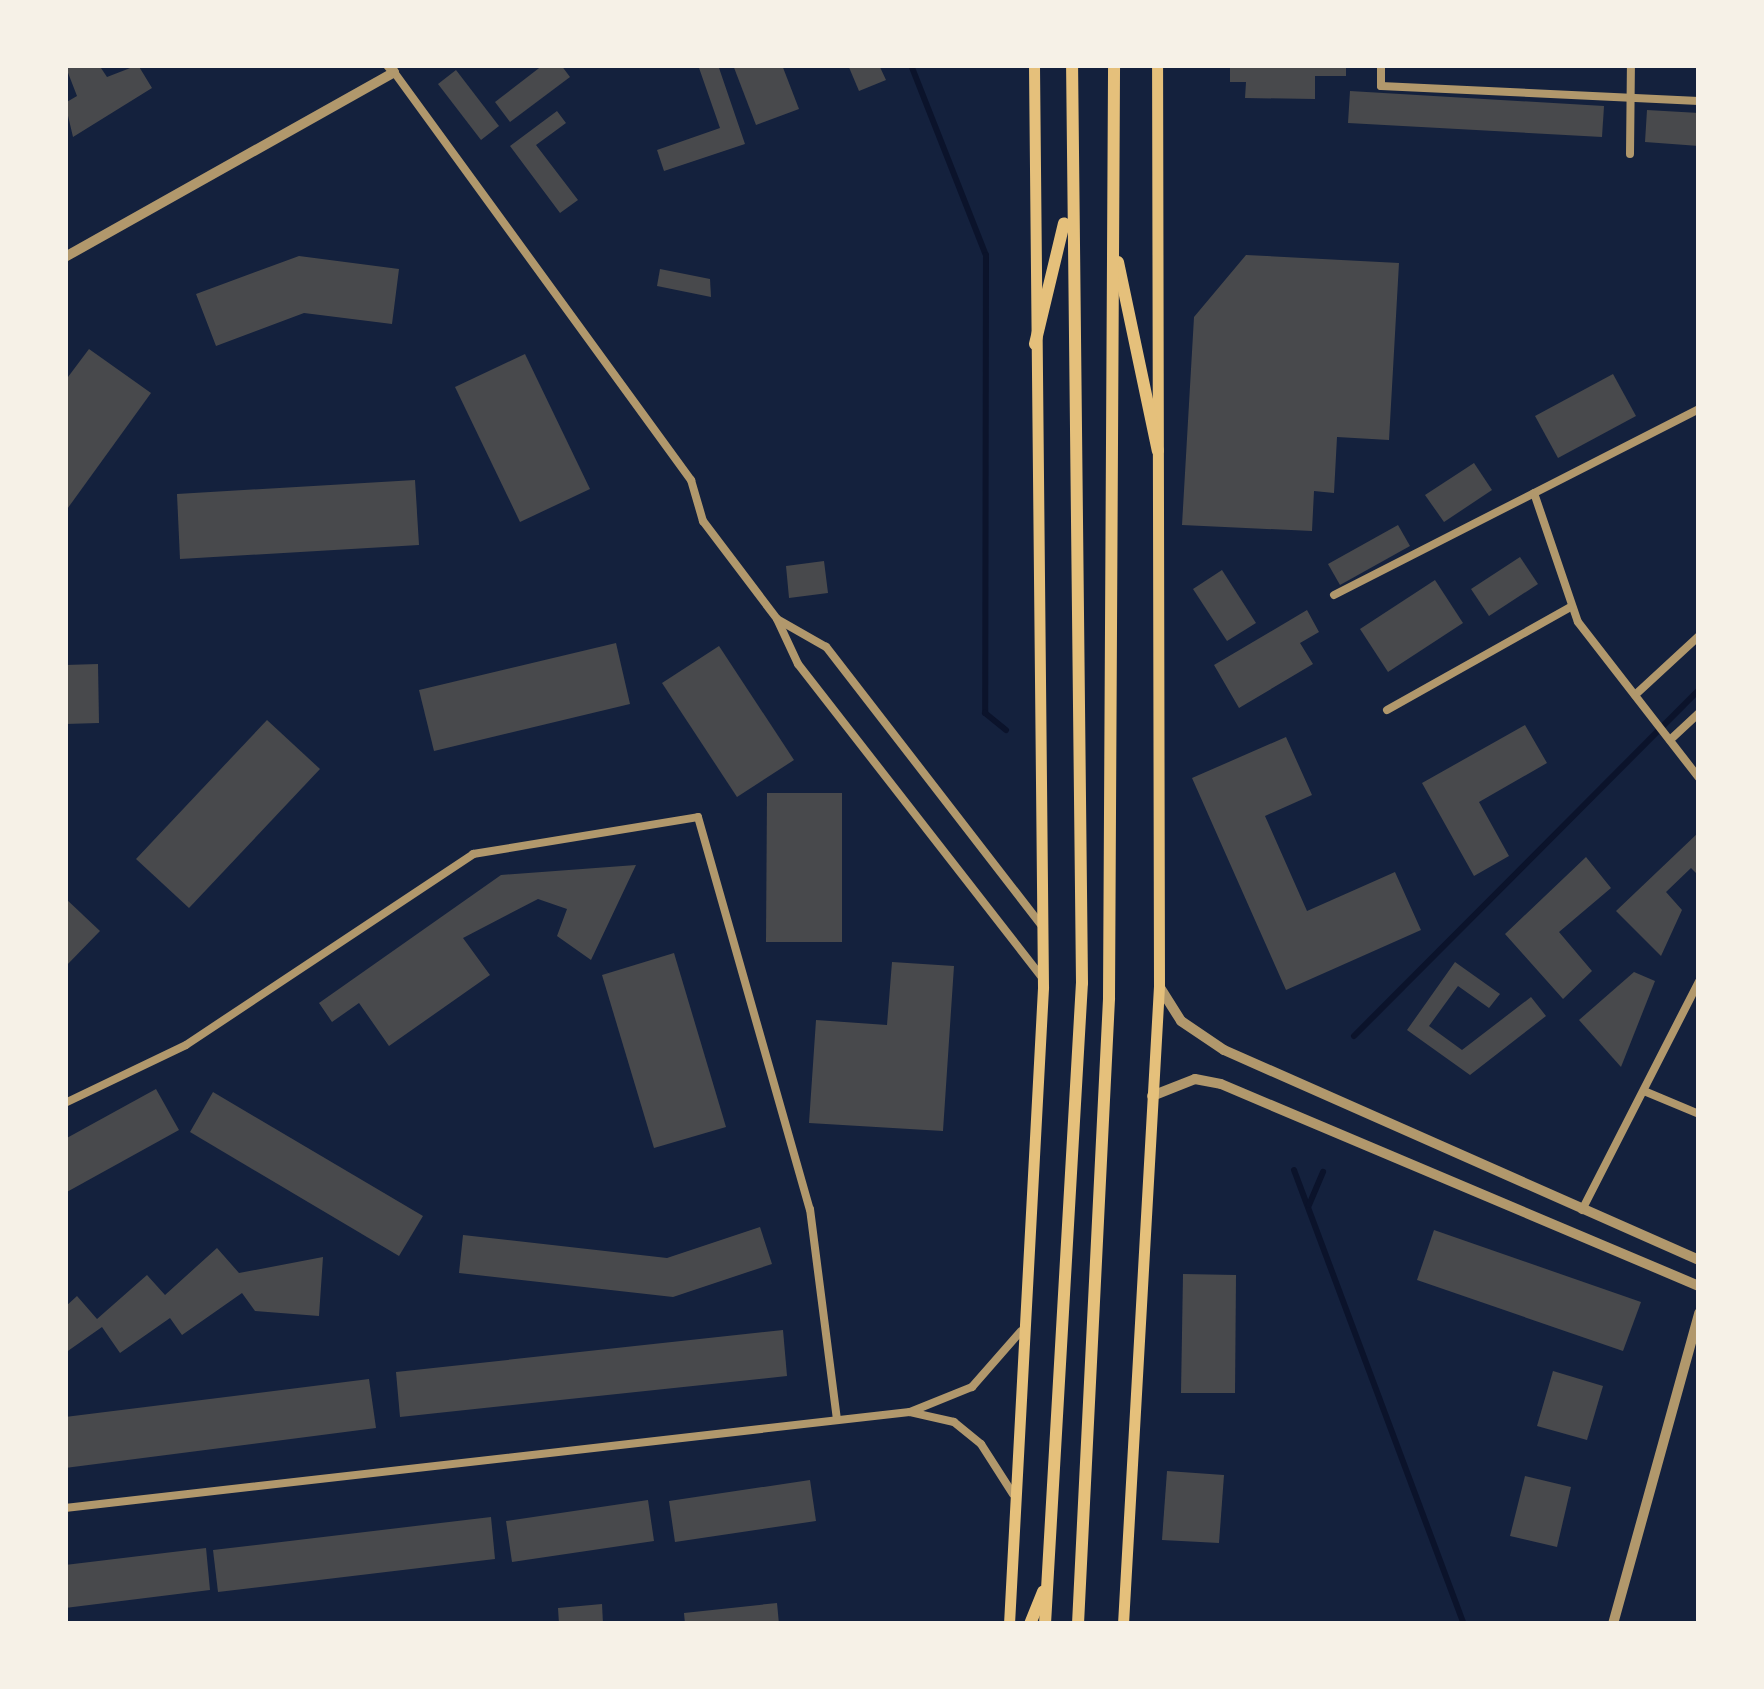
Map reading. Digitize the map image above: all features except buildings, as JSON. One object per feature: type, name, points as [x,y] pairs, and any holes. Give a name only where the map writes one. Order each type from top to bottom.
[{"type":"highway","points":[[1045,1624],[1082,983],[1068,206],[1072,65]]},
{"type":"highway","points":[[1078,1624],[1109,998],[1114,65]]},
{"type":"highway","points":[[1035,344],[1068,206]]},
{"type":"highway","points":[[1113,239],[1158,450]]},
{"type":"highway","points":[[1030,1624],[1048,1580]]},
{"type":"main road","points":[[1009,1624],[1021,1331],[1043,977],[1034,65]]},
{"type":"main road","points":[[1123,1624],[1159,986],[1157,65]]},
{"type":"street","points":[[1381,65],[1382,86],[1699,102]]},
{"type":"street","points":[[1630,154],[1631,65]]},
{"type":"street","points":[[65,257],[391,68],[691,480],[704,521],[777,619],[798,664],[1043,977]]},
{"type":"street","points":[[1334,595],[1699,409]]},
{"type":"street","points":[[1534,493],[1572,606],[1634,696],[1699,778]]},
{"type":"street","points":[[1387,710],[1572,606]]},
{"type":"street","points":[[777,619],[826,647],[1042,926]]},
{"type":"street","points":[[1634,696],[1699,636]]},
{"type":"street","points":[[1668,739],[1699,713]]},
{"type":"street","points":[[65,1103],[186,1045],[474,854],[698,817],[810,1209],[837,1419]]},
{"type":"street","points":[[1582,1210],[1699,980]]},
{"type":"street","points":[[1159,986],[1181,1021],[1224,1050],[1699,1260]]},
{"type":"street","points":[[1152,1096],[1195,1079],[1221,1084],[1699,1286]]},
{"type":"street","points":[[1644,1091],[1699,1114]]},
{"type":"street","points":[[1613,1624],[1699,1312]]},
{"type":"street","points":[[65,1508],[910,1412],[972,1387],[1021,1331]]},
{"type":"street","points":[[910,1412],[954,1422],[982,1444],[1013,1494]]},
{"type":"waterway","points":[[911,65],[986,255],[985,713],[1006,730]]},
{"type":"waterway","points":[[1354,1036],[1699,690]]},
{"type":"waterway","points":[[1294,1170],[1464,1624]]},
{"type":"waterway","points":[[1309,1205],[1323,1172]]}]
